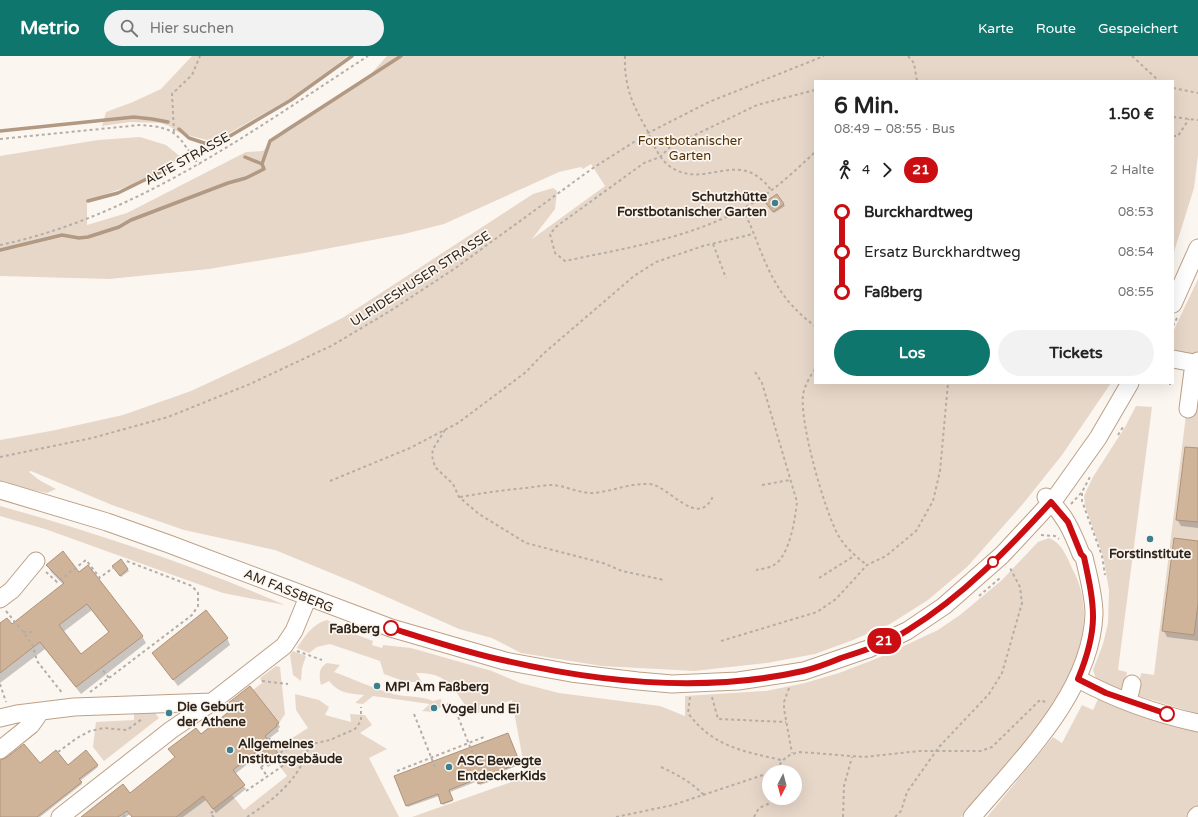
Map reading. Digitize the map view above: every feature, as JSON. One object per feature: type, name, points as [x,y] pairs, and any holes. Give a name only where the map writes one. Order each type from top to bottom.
[{"type":"street","points":[[1174,302],[1198,248]]},
{"type":"street","points":[[1174,359],[1196,362],[1188,409]]},
{"type":"street","name":"AM FASSBERG","points":[[0,490],[106,522],[391,628],[521,664],[571,674],[665,683],[738,682],[804,671],[868,649],[907,631],[944,606],[983,571],[998,550],[1051,497],[1106,422],[1129,384]]},
{"type":"street","points":[[972,817],[1047,727],[1078,679],[1092,637],[1094,613],[1093,602],[1084,557],[1081,554],[1068,522],[1051,497]]},
{"type":"street","points":[[1,603],[36,561]]},
{"type":"street","points":[[60,817],[171,730],[212,702],[284,646],[294,631],[308,597]]},
{"type":"street","points":[[1078,679],[1157,712],[1198,723]]},
{"type":"street","points":[[1128,701],[1132,684]]},
{"type":"street","points":[[6,717],[41,711],[80,707],[212,702]]},
{"type":"street","points":[[0,750],[32,724],[41,711]]},
{"type":"path","points":[[174,132],[172,94],[192,75],[200,56]]},
{"type":"path","name":"ALTE STRASSE","points":[[0,246],[71,225],[105,211],[199,165],[368,56]]},
{"type":"path","points":[[625,56],[625,69],[632,105],[660,157],[668,165],[689,174],[713,173],[732,169],[746,169],[758,174],[771,190]]},
{"type":"path","name":"ULRIDESHUSER STRASSE","points":[[0,457],[92,438],[168,417],[250,384],[333,345],[390,311],[454,269],[593,168],[648,133],[709,102],[824,56]]},
{"type":"path","points":[[908,56],[914,63],[917,80]]},
{"type":"path","points":[[1132,56],[1158,80]]},
{"type":"path","points":[[1174,88],[1198,93]]},
{"type":"path","points":[[814,90],[757,106],[670,147],[660,157],[644,163],[557,226],[550,234],[555,254],[565,261],[660,240],[704,227],[758,200],[814,154]]},
{"type":"path","points":[[1174,117],[1198,120]]},
{"type":"path","points":[[1174,136],[1178,136],[1189,119]]},
{"type":"path","points":[[0,139],[140,125],[165,128],[174,132],[199,165]]},
{"type":"path","points":[[742,209],[754,234],[760,254],[780,290],[792,307],[814,325]]},
{"type":"path","points":[[330,481],[410,448],[458,422],[526,372],[543,354],[634,276],[656,262],[713,244],[754,234]]},
{"type":"path","points":[[713,244],[726,278]]},
{"type":"path","points":[[814,371],[807,382],[803,396],[805,427],[829,515],[838,535],[854,556],[867,565]]},
{"type":"path","points":[[755,372],[762,383],[797,502],[792,534],[782,556],[776,563],[756,570]]},
{"type":"path","points":[[720,641],[817,612],[836,599],[867,565],[886,556],[916,532],[933,501],[941,465],[948,384]]},
{"type":"path","points":[[445,430],[432,449],[435,467],[453,484],[459,497],[479,514],[526,543],[603,563],[622,571],[664,580]]},
{"type":"path","points":[[762,485],[790,480]]},
{"type":"path","points":[[459,497],[552,485],[592,493],[633,485],[650,484],[661,488],[685,506],[697,508],[705,506],[714,494]]},
{"type":"path","points":[[1036,540],[1041,534]]},
{"type":"path","points":[[819,578],[854,556]]},
{"type":"path","points":[[36,561],[51,578],[52,577],[57,582],[86,560],[99,578],[112,568]]},
{"type":"path","points":[[1,603],[33,646],[37,661],[80,707],[84,701],[85,695],[192,615],[198,606],[198,593],[192,586],[124,560]]},
{"type":"path","points":[[1005,572],[1015,562]]},
{"type":"path","points":[[895,817],[901,811],[907,792],[940,747],[989,694],[1002,673],[1022,603],[1020,586],[1010,568]]},
{"type":"path","points":[[979,596],[1001,577]]},
{"type":"path","points":[[23,632],[32,632]]},
{"type":"path","points":[[284,646],[322,660]]},
{"type":"path","points":[[101,668],[109,678]]},
{"type":"path","points":[[243,678],[288,684]]},
{"type":"path","points":[[791,682],[784,702],[792,753]]},
{"type":"path","points":[[0,684],[6,717]]},
{"type":"path","points":[[711,691],[718,720],[786,722]]},
{"type":"path","points":[[690,692],[688,713],[697,725],[707,734],[722,744],[736,749],[782,760]]},
{"type":"path","points":[[780,765],[782,760],[792,753],[811,752],[852,757],[919,751],[981,751],[992,747],[1040,700]]},
{"type":"path","points":[[447,704],[455,709],[472,752]]},
{"type":"path","points":[[261,767],[284,750],[330,740],[355,729],[361,721],[362,707]]},
{"type":"path","points":[[414,714],[435,767]]},
{"type":"path","points":[[58,752],[77,738],[90,731],[104,728],[127,730],[146,716]]},
{"type":"path","points":[[397,771],[484,737]]},
{"type":"path","points":[[246,792],[287,763],[269,738]]},
{"type":"path","points":[[247,817],[288,785],[303,763],[309,745]]},
{"type":"path","points":[[254,757],[268,776]]},
{"type":"path","points":[[843,817],[844,786],[852,757]]},
{"type":"path","points":[[661,767],[688,781],[704,795]]},
{"type":"path","points":[[616,817],[673,805],[762,775]]},
{"type":"path","points":[[754,817],[759,808],[766,805]]},
{"type":"path","points":[[214,817],[210,814],[219,806]]},
{"type":"green space","points":[[192,56],[348,56],[291,98],[214,142],[180,133],[169,126],[160,123],[130,122],[102,126],[106,112],[161,89]]},
{"type":"green space","name":"Forstbotanischer Garten","points":[[387,56],[1198,56],[1198,155],[1194,188],[1174,252],[1174,80],[814,80],[814,384],[1110,384],[1062,455],[1022,505],[967,567],[928,600],[890,624],[815,654],[767,663],[694,671],[602,666],[521,653],[492,638],[459,629],[353,582],[275,550],[184,530],[112,505],[31,471],[29,472],[39,480],[56,489],[47,493],[0,483],[0,440],[51,431],[123,415],[191,391],[292,344],[344,317],[533,194],[553,188],[557,191],[555,209],[532,239],[605,186],[591,164],[583,169],[581,167],[559,172],[444,224],[404,234],[209,269],[109,279],[0,276],[0,156],[98,140],[140,137],[166,145],[182,158],[132,185],[87,201],[87,225],[127,213],[246,152],[263,151],[283,130],[371,74]]},
{"type":"green space","points":[[1198,279],[1198,356],[1174,353],[1174,330]]},
{"type":"green space","points":[[1198,369],[1198,714],[1139,696],[1138,691],[1141,673],[1154,675],[1186,415]]},
{"type":"green space","points":[[1136,406],[1152,407],[1118,670],[1127,672],[1125,685],[1121,690],[1096,679],[1093,670],[1103,644],[1108,623],[1109,590],[1103,556],[1085,506],[1084,496],[1093,477],[1125,427]]},
{"type":"green space","points":[[0,506],[72,527],[180,563],[285,605],[223,593],[45,529],[0,516]]},
{"type":"green space","points":[[1049,538],[1058,544],[1065,553],[1075,574],[1084,607],[1081,640],[1070,673],[1052,706],[1030,737],[961,817],[412,817],[526,777],[512,700],[473,715],[456,691],[445,680],[437,676],[416,673],[422,682],[406,682],[384,674],[380,661],[330,644],[317,647],[309,653],[297,648],[313,627],[327,620],[350,632],[373,641],[372,645],[382,648],[383,645],[411,648],[492,671],[520,683],[559,693],[660,706],[685,716],[685,696],[766,691],[805,683],[839,673],[878,658],[938,630],[960,615],[1002,580],[1038,542]]},
{"type":"green space","points":[[293,651],[306,656],[302,668],[301,681],[293,675],[290,655]]},
{"type":"green space","points":[[327,663],[340,665],[334,672],[386,692],[425,698],[433,701],[441,699],[442,706],[434,712],[422,711],[430,704],[373,696],[363,704],[355,703],[364,695],[340,690],[329,681],[321,685],[320,672],[322,667]]},
{"type":"green space","points":[[276,666],[280,667],[285,714],[279,723],[253,690],[262,683],[260,678]]},
{"type":"green space","points":[[295,694],[319,700],[329,707],[325,715],[351,722],[350,714],[365,715],[372,725],[360,733],[387,749],[369,758],[399,817],[176,817],[203,796],[213,809],[232,795],[244,810],[287,776],[273,757],[278,753],[275,749],[308,728],[296,710]]},
{"type":"green space","points":[[1098,699],[1198,731],[1198,807],[1188,817],[987,817],[1053,737],[1062,743],[1082,705],[1093,710]]},
{"type":"green space","points":[[152,709],[159,718],[104,761],[93,747],[96,722],[134,720],[134,710]]},
{"type":"building","name":"Schutzhütte Forstbotanischer Garten","points":[[777,194],[784,204],[773,212],[765,202]]},
{"type":"building","points":[[1185,447],[1198,448],[1198,522],[1176,520]]},
{"type":"building","points":[[1174,538],[1198,541],[1198,604],[1194,635],[1162,631]]},
{"type":"building","points":[[63,551],[79,572],[88,565],[143,636],[76,687],[40,642],[0,673],[0,623],[7,618],[12,624],[64,583],[46,565]],"holes":[[[87,604],[109,632],[81,654],[59,625]]]},
{"type":"building","points":[[121,559],[128,569],[120,576],[112,566]]},
{"type":"building","points":[[206,610],[228,638],[173,680],[152,653]]},
{"type":"building","name":"Allgemeines Institutsgebäude","points":[[250,686],[279,723],[265,736],[278,753],[265,763],[256,752],[233,770],[245,785],[213,809],[203,796],[176,817],[132,817],[127,811],[118,817],[81,817],[123,784],[130,793],[175,757],[168,749],[196,728],[201,734],[231,710],[227,704]]},
{"type":"building","points":[[508,733],[520,763],[487,776],[489,780],[478,784],[477,779],[449,790],[453,800],[441,804],[438,794],[406,806],[394,776]]},
{"type":"building","points":[[24,744],[40,763],[56,750],[68,765],[86,750],[98,765],[79,779],[82,782],[37,817],[0,817],[0,760],[6,758]]},
{"type":"waterway","points":[[215,147],[213,146],[291,100],[352,56]]},
{"type":"waterway","points":[[262,164],[270,141],[401,56]]},
{"type":"waterway","points":[[0,131],[134,117],[168,122]]},
{"type":"waterway","points":[[179,129],[189,138],[213,146]]},
{"type":"waterway","points":[[202,152],[213,146]]},
{"type":"waterway","points":[[0,250],[62,235],[79,238],[88,237],[119,227],[131,220],[228,183],[246,178],[264,169],[262,164],[245,157]]},
{"type":"waterway","points":[[88,201],[118,193],[173,166]]},
{"type":"bus line","name":"21","points":[[391,628],[506,661],[571,674],[638,681],[672,684],[738,682],[804,671],[868,649],[907,631],[944,606],[1002,555],[1051,502],[1062,513],[1068,522],[1081,554],[1084,557],[1093,602],[1094,613],[1092,637],[1078,679],[1106,693],[1157,712],[1167,714]]},
{"type":"place","name":"Schutzhütte Forstbotanischer Garten","points":[[775,203]]},
{"type":"place","name":"Forstinstitute","points":[[1150,539]]},
{"type":"place","name":"Faßberg","points":[[391,628]]},
{"type":"place","name":"MPI Am Faßberg","points":[[377,686]]},
{"type":"place","name":"Vogel und Ei","points":[[434,708]]},
{"type":"place","name":"Die Geburt der Athene","points":[[169,713]]},
{"type":"place","name":"Allgemeines Institutsgebäude","points":[[230,750]]},
{"type":"place","name":"ASC Bewegte EntdeckerKids","points":[[449,767]]}]
